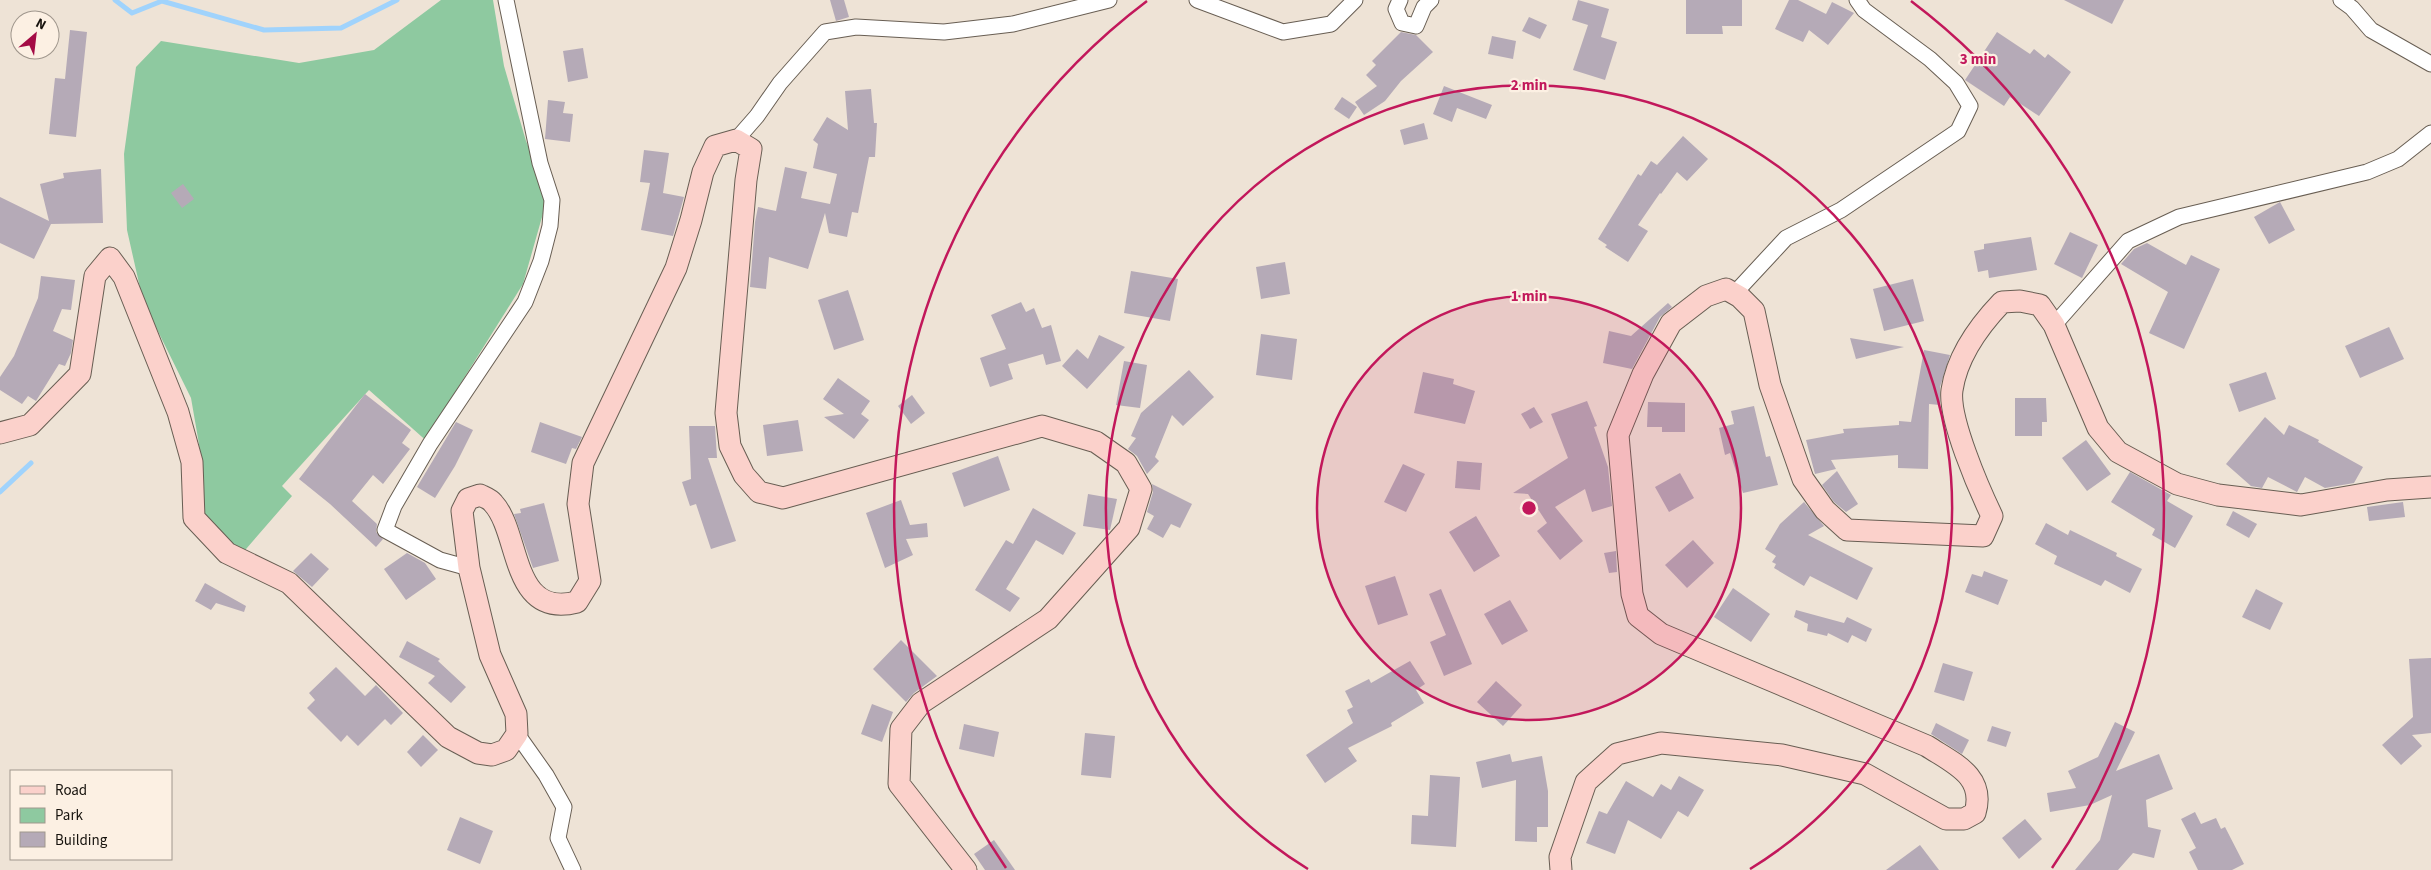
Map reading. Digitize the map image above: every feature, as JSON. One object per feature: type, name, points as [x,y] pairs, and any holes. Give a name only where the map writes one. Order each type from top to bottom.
[{"type":"street","points":[[469,568],[440,560],[385,530],[394,506],[430,444],[525,302],[541,261],[550,226],[552,200],[540,163],[506,0]]},
{"type":"street","points":[[573,870],[558,838],[564,807],[546,775],[517,734],[516,714],[490,655],[469,568],[462,511],[468,499],[480,495],[492,502],[501,515],[513,555],[531,590],[546,602],[566,605],[577,602],[590,581],[578,504],[583,463],[676,268],[703,172],[714,146],[736,140],[757,116],[780,83],[825,32],[856,28],[944,32],[1013,24],[1109,0]]},
{"type":"street","points":[[1197,0],[1282,32],[1331,24],[1355,0]]},
{"type":"street","points":[[1400,0],[1396,9],[1402,23],[1416,26],[1424,7],[1432,0]]},
{"type":"street","points":[[1734,294],[1786,238],[1841,210],[1958,131],[1970,106],[1956,82],[1930,59],[1864,10],[1857,0]]},
{"type":"street","points":[[2341,0],[2352,8],[2371,30],[2431,64]]},
{"type":"street","points":[[2054,325],[2128,241],[2178,217],[2367,172],[2398,159],[2431,134]]},
{"type":"street","points":[[736,140],[751,149],[746,180],[726,413],[730,446],[744,474],[758,492],[783,498],[1042,426],[1096,442],[1126,462],[1142,489],[1129,528],[1048,619],[921,703],[901,729],[899,784],[966,870]]},
{"type":"street","points":[[0,433],[30,425],[80,374],[95,276],[110,258],[124,277],[178,412],[192,462],[194,518],[227,553],[289,583],[448,737],[478,752],[492,755],[506,750],[517,734]]},
{"type":"street","points":[[1561,870],[1560,857],[1586,782],[1617,754],[1661,743],[1782,755],[1865,774],[1946,819],[1964,819],[1975,813],[1979,799],[1975,785],[1965,771],[1927,746],[1661,634],[1638,616],[1632,594],[1618,434],[1643,374],[1670,323],[1706,296],[1726,289],[1754,311],[1770,385],[1803,479],[1825,510],[1847,530],[1983,536],[1992,516],[1955,419],[1952,391],[1961,357],[1990,314],[2002,302],[2020,301],[2040,305],[2054,325],[2098,428],[2118,452],[2177,484],[2218,495],[2301,505],[2387,490],[2431,487]]},
{"type":"green space","points":[[441,0],[493,0],[504,66],[526,141],[546,188],[544,210],[523,284],[454,394],[430,444],[369,390],[282,486],[292,496],[240,556],[204,515],[199,444],[191,398],[143,301],[127,230],[124,154],[136,67],[161,41],[299,63],[374,50]]},
{"type":"building","points":[[830,0],[844,0],[849,17],[836,21]]},
{"type":"building","points":[[1578,0],[1609,9],[1601,37],[1617,42],[1605,80],[1573,70],[1588,25],[1572,20]]},
{"type":"building","points":[[1686,0],[1742,0],[1742,26],[1722,26],[1723,34],[1686,34]]},
{"type":"building","points":[[1789,0],[1798,0],[1826,14],[1832,2],[1854,13],[1828,45],[1809,30],[1803,42],[1775,29]]},
{"type":"building","points":[[2064,0],[2124,0],[2112,24]]},
{"type":"building","points":[[1529,17],[1547,25],[1540,39],[1522,31]]},
{"type":"building","points":[[70,30],[87,32],[76,137],[49,134],[55,78],[65,79]]},
{"type":"building","points":[[1401,32],[1416,35],[1433,52],[1401,81],[1385,101],[1364,115],[1355,102],[1377,86],[1366,75],[1376,65],[1372,61]]},
{"type":"building","points":[[1997,32],[2030,54],[2034,49],[2045,58],[2048,54],[2071,72],[2039,116],[2010,97],[2004,106],[1965,80]]},
{"type":"building","points":[[1492,36],[1516,41],[1513,59],[1488,54]]},
{"type":"building","points":[[583,48],[588,78],[568,82],[563,51]]},
{"type":"building","points":[[1444,86],[1492,105],[1486,119],[1457,108],[1452,122],[1433,114]]},
{"type":"building","points":[[871,89],[874,123],[877,123],[875,157],[869,157],[858,213],[852,212],[847,237],[829,233],[825,213],[808,269],[769,257],[766,289],[750,287],[758,207],[776,211],[785,167],[807,172],[801,198],[830,204],[837,174],[813,168],[818,144],[813,140],[827,117],[848,130],[845,91]]},
{"type":"building","points":[[1342,97],[1357,107],[1349,119],[1334,109]]},
{"type":"building","points":[[548,100],[565,102],[563,113],[573,114],[570,142],[545,139]]},
{"type":"building","points":[[1424,123],[1428,139],[1404,145],[1400,130]]},
{"type":"building","points":[[1683,136],[1708,159],[1687,181],[1677,172],[1660,193],[1638,225],[1648,231],[1628,262],[1605,247],[1607,245],[1598,239],[1638,174],[1641,176],[1651,161],[1657,165]]},
{"type":"building","points":[[644,150],[669,153],[663,193],[684,197],[673,236],[641,230],[650,183],[640,182]]},
{"type":"building","points":[[101,169],[103,223],[51,224],[34,259],[0,243],[0,197],[49,221],[40,184],[64,178],[63,173]]},
{"type":"building","points":[[183,184],[194,199],[182,208],[171,193]]},
{"type":"building","points":[[2280,202],[2295,230],[2269,244],[2254,217]]},
{"type":"building","points":[[2070,232],[2098,245],[2082,278],[2054,264]]},
{"type":"building","points":[[2031,237],[2037,270],[1989,278],[1988,270],[1978,272],[1974,251],[1984,249],[1984,244]]},
{"type":"building","points":[[2147,243],[2186,265],[2191,255],[2220,269],[2184,349],[2149,333],[2168,292],[2121,264],[2134,249]]},
{"type":"building","points":[[1285,262],[1290,294],[1261,299],[1256,267]]},
{"type":"building","points":[[1131,271],[1178,279],[1170,321],[1124,313]]},
{"type":"building","points":[[41,276],[75,280],[71,310],[62,309],[53,331],[73,340],[71,353],[65,366],[59,364],[36,401],[28,396],[22,404],[0,390],[0,377],[14,356],[38,298]]},
{"type":"building","points":[[1913,279],[1924,321],[1884,331],[1873,289]]},
{"type":"building","points":[[848,290],[864,340],[834,350],[818,300]]},
{"type":"building","points":[[1021,302],[1026,312],[1034,308],[1042,328],[1051,325],[1061,361],[1046,365],[1043,354],[1008,364],[1013,379],[990,387],[980,358],[1006,349],[991,315]]},
{"type":"building","points":[[1668,303],[1672,307],[1660,317],[1632,369],[1603,363],[1609,331],[1631,336]]},
{"type":"building","points":[[2389,327],[2404,359],[2360,378],[2345,346]]},
{"type":"building","points":[[1261,334],[1297,339],[1292,380],[1256,375]]},
{"type":"building","points":[[1099,335],[1125,347],[1087,389],[1062,366],[1077,349],[1088,359]]},
{"type":"building","points":[[1850,338],[1904,347],[1856,359]]},
{"type":"building","points":[[1924,350],[1950,355],[1940,387],[1940,405],[1929,404],[1928,469],[1898,468],[1898,455],[1831,460],[1836,469],[1815,474],[1806,440],[1844,433],[1843,429],[1899,425],[1899,421],[1911,422]]},
{"type":"building","points":[[1124,361],[1147,365],[1140,408],[1116,405]]},
{"type":"building","points":[[1189,370],[1214,397],[1183,426],[1172,415],[1155,457],[1159,461],[1147,474],[1137,456],[1128,449],[1136,438],[1131,436],[1141,413]]},
{"type":"building","points":[[1423,372],[1454,379],[1453,384],[1475,391],[1465,424],[1414,413]]},
{"type":"building","points":[[2266,372],[2276,399],[2239,412],[2229,384]]},
{"type":"building","points":[[838,378],[870,401],[861,414],[869,420],[854,439],[824,417],[844,414],[823,399]]},
{"type":"building","points":[[365,394],[411,430],[402,443],[410,449],[383,484],[373,475],[352,501],[377,524],[376,532],[383,539],[376,547],[330,504],[299,479]]},
{"type":"building","points":[[912,395],[925,413],[911,424],[898,406]]},
{"type":"building","points":[[2015,398],[2046,398],[2047,422],[2042,422],[2042,436],[2015,436]]},
{"type":"building","points":[[1587,401],[1597,426],[1594,427],[1608,467],[1612,506],[1592,512],[1585,489],[1555,507],[1583,541],[1560,560],[1537,531],[1547,523],[1528,494],[1513,493],[1568,458],[1551,414]]},
{"type":"building","points":[[1648,402],[1685,403],[1685,432],[1662,432],[1662,427],[1647,427]]},
{"type":"building","points":[[1754,406],[1766,457],[1770,456],[1778,485],[1743,493],[1730,453],[1725,455],[1719,428],[1734,424],[1731,411]]},
{"type":"building","points":[[1534,407],[1543,422],[1530,429],[1521,414]]},
{"type":"building","points":[[2265,417],[2284,435],[2289,425],[2319,440],[2318,442],[2363,467],[2354,483],[2325,488],[2305,477],[2297,492],[2268,477],[2262,488],[2251,486],[2226,464]]},
{"type":"building","points":[[798,420],[803,451],[767,456],[763,425]]},
{"type":"building","points":[[456,422],[473,430],[455,466],[435,498],[417,487]]},
{"type":"building","points":[[540,422],[582,437],[576,449],[572,448],[566,464],[531,452]]},
{"type":"building","points":[[689,426],[715,426],[717,458],[708,458],[736,541],[711,549],[696,504],[690,506],[682,482],[691,479]]},
{"type":"building","points":[[2086,440],[2111,474],[2087,491],[2062,458]]},
{"type":"building","points":[[998,456],[1010,490],[964,507],[952,473]]},
{"type":"building","points":[[1457,461],[1482,463],[1480,490],[1455,488]]},
{"type":"building","points":[[1403,464],[1425,474],[1406,512],[1384,502]]},
{"type":"building","points":[[1837,471],[1858,504],[1846,512],[1834,502],[1822,485]]},
{"type":"building","points":[[2130,472],[2171,495],[2167,501],[2193,516],[2175,548],[2152,535],[2155,529],[2111,502]]},
{"type":"building","points":[[1680,473],[1694,498],[1669,512],[1655,487]]},
{"type":"building","points":[[1152,484],[1192,504],[1180,528],[1171,524],[1163,538],[1147,529],[1154,516],[1147,512],[1153,492]]},
{"type":"building","points":[[1088,494],[1117,499],[1110,530],[1083,526]]},
{"type":"building","points":[[901,500],[910,525],[927,523],[928,537],[906,539],[913,555],[885,568],[866,513]]},
{"type":"building","points":[[1804,502],[1824,526],[1808,535],[1873,568],[1857,600],[1810,576],[1804,586],[1774,568],[1776,564],[1772,562],[1776,556],[1765,549],[1780,524]]},
{"type":"building","points":[[2403,502],[2405,517],[2369,521],[2367,507]]},
{"type":"building","points":[[544,503],[559,561],[533,568],[514,514],[521,513],[520,509]]},
{"type":"building","points":[[1033,508],[1076,533],[1063,555],[1036,540],[1006,589],[1020,598],[1010,612],[975,590],[1006,540],[1013,544]]},
{"type":"building","points":[[2233,511],[2257,524],[2249,538],[2226,525]]},
{"type":"building","points":[[1476,516],[1500,556],[1474,572],[1449,532]]},
{"type":"building","points":[[2046,523],[2068,535],[2070,530],[2117,553],[2116,556],[2142,569],[2130,593],[2105,580],[2101,586],[2054,564],[2057,556],[2035,544]]},
{"type":"building","points":[[1693,540],[1714,563],[1687,588],[1665,565]]},
{"type":"building","points":[[1616,551],[1617,572],[1609,573],[1604,553]]},
{"type":"building","points":[[311,553],[329,569],[312,587],[293,571]]},
{"type":"building","points":[[407,553],[425,563],[436,579],[406,600],[384,569]]},
{"type":"building","points":[[1984,571],[2008,580],[1998,605],[1965,592],[1972,574],[1982,577]]},
{"type":"building","points":[[1395,576],[1408,615],[1378,625],[1365,586]]},
{"type":"building","points":[[205,583],[246,606],[244,612],[216,603],[211,610],[195,601]]},
{"type":"building","points":[[1733,588],[1770,614],[1751,642],[1714,617]]},
{"type":"building","points":[[1441,589],[1472,664],[1444,676],[1430,642],[1446,635],[1429,594]]},
{"type":"building","points":[[2256,589],[2283,603],[2270,630],[2242,617]]},
{"type":"building","points":[[1510,600],[1528,631],[1502,645],[1484,614]]},
{"type":"building","points":[[1796,610],[1844,623],[1847,617],[1872,629],[1866,642],[1852,635],[1848,643],[1828,633],[1827,636],[1807,631],[1808,624],[1794,617]]},
{"type":"building","points":[[901,640],[937,676],[914,693],[906,702],[873,669]]},
{"type":"building","points":[[407,641],[440,659],[438,661],[466,687],[451,703],[428,683],[435,676],[399,657]]},
{"type":"building","points":[[2431,658],[2431,733],[2412,735],[2422,746],[2401,765],[2382,745],[2413,717],[2409,659]]},
{"type":"building","points":[[1410,661],[1425,684],[1416,690],[1424,703],[1391,723],[1392,726],[1348,748],[1357,761],[1325,783],[1306,755],[1353,723],[1347,710],[1353,707],[1345,691],[1369,679],[1371,683]]},
{"type":"building","points":[[1943,663],[1973,672],[1964,701],[1934,692]]},
{"type":"building","points":[[336,667],[365,696],[376,685],[403,713],[391,725],[385,719],[358,746],[347,735],[341,742],[307,708],[315,700],[309,693]]},
{"type":"building","points":[[1496,681],[1522,705],[1503,726],[1477,702]]},
{"type":"building","points":[[872,704],[893,712],[882,742],[861,734]]},
{"type":"building","points":[[2115,722],[2135,732],[2116,771],[2159,754],[2173,789],[2146,800],[2148,827],[2161,830],[2154,858],[2133,853],[2118,870],[2075,870],[2100,840],[2112,795],[2090,805],[2050,812],[2047,793],[2076,788],[2068,771],[2098,757]]},
{"type":"building","points":[[1936,723],[1969,740],[1962,754],[1931,734]]},
{"type":"building","points":[[964,724],[999,732],[994,757],[959,749]]},
{"type":"building","points":[[1992,726],[2011,732],[2006,747],[1987,741]]},
{"type":"building","points":[[1085,733],[1115,736],[1111,778],[1081,775]]},
{"type":"building","points":[[423,735],[438,750],[421,767],[407,752]]},
{"type":"building","points":[[1510,754],[1512,762],[1542,756],[1548,791],[1548,827],[1537,827],[1537,842],[1515,841],[1516,780],[1482,788],[1476,762]]},
{"type":"building","points":[[1430,775],[1460,777],[1456,847],[1411,844],[1412,815],[1428,816]]},
{"type":"building","points":[[1679,776],[1704,790],[1688,817],[1678,811],[1661,839],[1628,820],[1615,854],[1586,843],[1599,811],[1607,814],[1626,781],[1653,797],[1661,784],[1671,790]]},
{"type":"building","points":[[2195,812],[2201,824],[2216,818],[2221,829],[2225,827],[2244,864],[2232,870],[2198,870],[2189,852],[2196,848],[2181,819]]},
{"type":"building","points":[[460,817],[493,831],[480,864],[447,850]]},
{"type":"building","points":[[2025,819],[2042,839],[2019,859],[2002,838]]},
{"type":"building","points":[[994,840],[1015,870],[985,870],[974,854]]},
{"type":"building","points":[[1920,845],[1939,870],[1886,870]]},
{"type":"waterway","points":[[115,0],[132,13],[162,1],[264,30],[341,28],[397,0]]},
{"type":"waterway","points":[[0,492],[31,463]]}]
